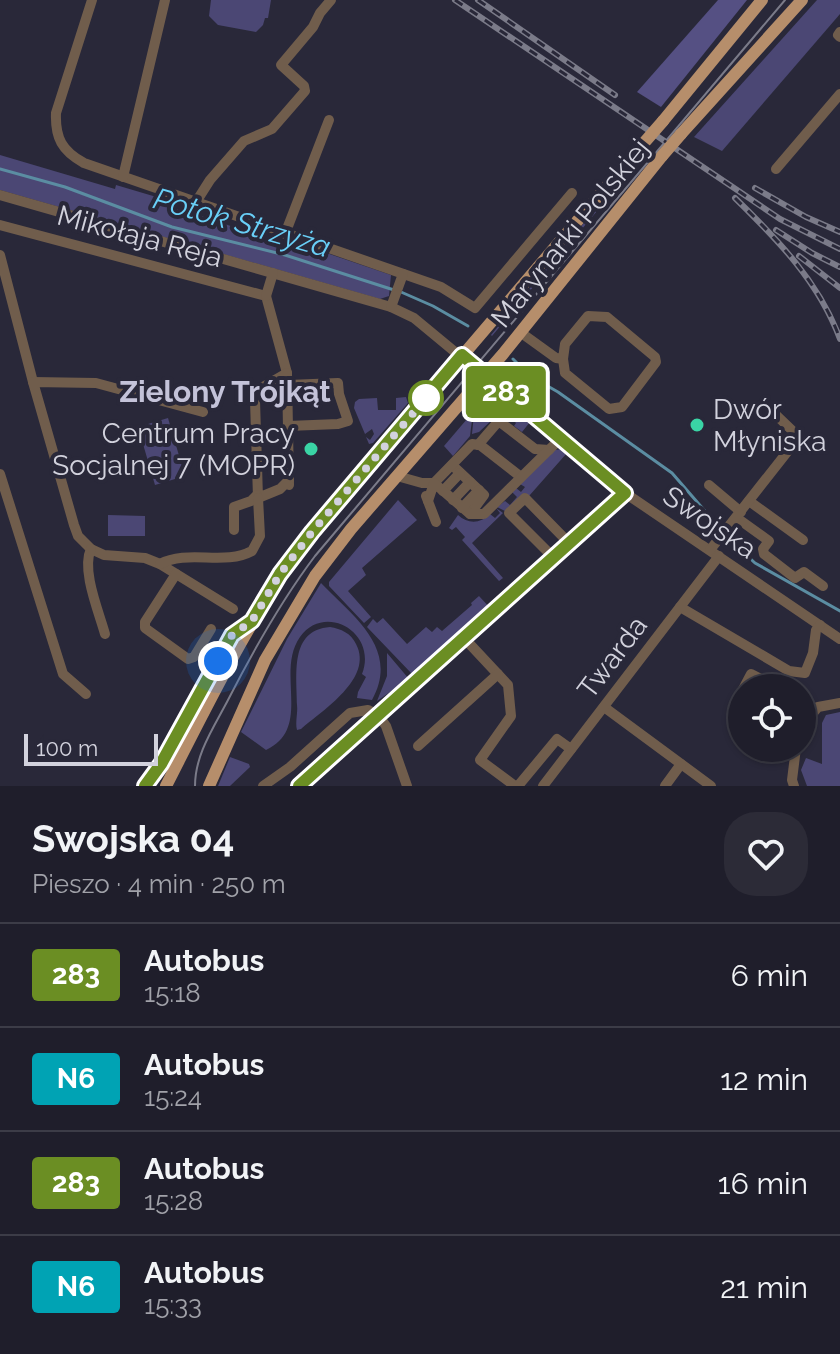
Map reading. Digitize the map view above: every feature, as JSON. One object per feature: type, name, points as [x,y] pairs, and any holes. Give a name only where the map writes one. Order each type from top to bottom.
[{"type":"main road","name":"Marynarki Polskiej","points":[[166,786],[252,621],[280,574],[312,532],[663,121],[762,0]]},
{"type":"main road","name":"Marynarki Polskiej","points":[[209,786],[265,660],[315,576],[351,529],[485,375],[662,156],[802,0]]},
{"type":"main road","points":[[145,786],[161,764],[232,635],[252,621]]},
{"type":"street","points":[[92,0],[56,113],[56,134],[74,158],[285,234],[399,284],[441,287],[475,308],[572,193]]},
{"type":"street","points":[[123,177],[165,0]]},
{"type":"street","points":[[196,202],[210,180],[244,141],[272,129],[305,91],[304,86],[281,65],[331,0]]},
{"type":"street","points":[[776,169],[840,94]]},
{"type":"street","points":[[285,234],[329,120]]},
{"type":"street","name":"Mikołaja Reja","points":[[0,195],[391,307],[426,325],[485,375]]},
{"type":"street","name":"Mikołaja Reja","points":[[0,225],[266,296]]},
{"type":"street","points":[[0,255],[78,536],[91,549],[104,555],[145,558],[160,564],[233,609]]},
{"type":"street","points":[[234,530],[234,507],[280,489],[289,482],[287,379],[266,296],[273,273]]},
{"type":"street","points":[[391,307],[399,284]]},
{"type":"street","points":[[595,315],[607,317],[618,325],[655,357],[656,362],[622,407],[609,409],[565,373],[563,359],[565,344],[576,328],[588,316],[595,315]]},
{"type":"street","points":[[520,332],[556,358],[563,359]]},
{"type":"street","points":[[288,426],[348,421],[339,394],[338,370]]},
{"type":"street","name":"Swojska","points":[[485,375],[625,493],[840,639]]},
{"type":"street","points":[[160,564],[175,557],[235,556],[252,551],[260,536],[255,400],[261,388],[287,379],[338,383]]},
{"type":"street","points":[[33,382],[96,383],[203,412]]},
{"type":"street","name":"Twarda","points":[[543,786],[680,607],[739,515],[799,437],[775,414]]},
{"type":"street","points":[[478,445],[500,422],[535,449],[549,450]]},
{"type":"street","points":[[434,483],[462,507],[484,514],[561,438]]},
{"type":"street","points":[[443,491],[470,445],[478,445],[521,477]]},
{"type":"street","points":[[397,476],[434,483],[456,469]]},
{"type":"street","points":[[456,469],[484,499],[462,507]]},
{"type":"street","points":[[0,474],[63,674],[86,694]]},
{"type":"street","points":[[422,483],[436,522]]},
{"type":"street","points":[[428,501],[434,483]]},
{"type":"street","points":[[709,485],[769,541],[763,549],[764,554],[795,578],[804,572],[823,586]]},
{"type":"street","points":[[462,507],[474,486]]},
{"type":"street","points":[[298,786],[625,493]]},
{"type":"street","points":[[554,558],[509,513],[525,498],[570,544]]},
{"type":"street","points":[[749,501],[803,540]]},
{"type":"street","points":[[91,549],[87,568],[105,634]]},
{"type":"street","points":[[176,574],[145,622],[145,628],[188,659],[194,657],[211,629]]},
{"type":"street","points":[[680,607],[789,671],[805,673],[820,625]]},
{"type":"street","points":[[465,639],[508,685],[511,716],[480,760],[517,786],[557,739],[571,749]]},
{"type":"street","points":[[418,746],[498,674]]},
{"type":"street","points":[[816,709],[840,703]]},
{"type":"street","points":[[604,707],[711,786]]},
{"type":"street","points":[[263,786],[290,767],[350,713],[368,710],[379,716],[386,726],[407,786]]},
{"type":"street","points":[[794,762],[794,786]]},
{"type":"street","points":[[665,786],[681,764]]},
{"type":"shaded area","points":[[211,0],[271,0],[268,18],[256,32],[218,25],[209,16]]},
{"type":"shaded area","points":[[718,0],[747,0],[661,107],[637,92]]},
{"type":"shaded area","points":[[817,0],[840,0],[840,14],[722,151],[694,137]]},
{"type":"shaded area","points":[[647,147],[650,148],[492,336],[491,335]]},
{"type":"shaded area","points":[[0,155],[115,189],[116,185],[170,201],[169,206],[183,211],[186,204],[194,207],[193,213],[300,250],[303,245],[391,275],[389,296],[380,299],[0,190]]},
{"type":"shaded area","points":[[492,396],[498,397],[530,422],[522,432],[514,426],[516,423],[512,419],[494,418],[479,432],[472,434],[478,406]]},
{"type":"shaded area","points":[[406,397],[408,403],[369,444],[366,437],[370,440],[374,434],[372,429],[365,434],[354,408],[355,402],[377,398],[378,410],[396,410],[396,398]]},
{"type":"shaded area","points":[[473,412],[470,436],[453,456],[444,446]]},
{"type":"shaded area","points":[[168,418],[185,476],[155,485],[138,427]]},
{"type":"shaded area","points":[[562,449],[567,453],[529,496],[525,493],[505,511],[497,507],[505,501],[510,505],[517,497],[512,492],[516,488],[521,492],[525,487],[520,484],[555,450]]},
{"type":"shaded area","points":[[398,500],[417,520],[362,568],[366,575],[348,591],[371,617],[364,623],[329,586],[329,582]]},
{"type":"shaded area","points":[[496,508],[503,513],[472,543],[503,578],[499,581],[462,540],[465,537],[456,527],[452,530],[449,528],[458,515],[474,522],[490,514],[495,518],[500,513]]},
{"type":"shaded area","points":[[108,515],[145,516],[145,536],[108,536]]},
{"type":"shaded area","points":[[321,583],[369,635],[377,650],[379,682],[372,700],[357,698],[366,677],[362,674],[365,659],[363,646],[356,635],[335,623],[322,622],[310,627],[293,651],[288,728],[280,740],[266,750],[241,732],[287,639]]},
{"type":"shaded area","points":[[479,596],[491,609],[418,674],[413,675],[367,627],[373,619],[377,623],[383,618],[407,644],[426,627],[432,632],[437,627],[442,631]]},
{"type":"shaded area","points":[[330,627],[345,632],[354,640],[360,657],[358,669],[344,692],[297,730],[298,656],[308,636]]},
{"type":"shaded area","points":[[387,653],[409,679],[377,701],[387,676]]},
{"type":"shaded area","points":[[840,712],[840,786],[807,786],[801,770],[804,762],[822,764],[822,723],[826,715]]},
{"type":"shaded area","points":[[230,757],[250,767],[230,786],[218,786]]},
{"type":"waterway","name":"Potok Strzyża","points":[[0,169],[65,187],[172,227],[285,255],[394,290]]},
{"type":"waterway","name":"Potok Strzyża","points":[[401,292],[468,326]]},
{"type":"waterway","name":"Potok Strzyża","points":[[513,359],[530,376],[558,392],[672,473],[711,518],[724,528]]},
{"type":"waterway","name":"Potok Strzyża","points":[[730,532],[742,551],[755,563],[840,611]]},
{"type":"tram line","points":[[195,786],[198,763],[211,731],[268,626],[315,556],[785,0]]},
{"type":"railway","points":[[455,0],[780,219],[840,249]]},
{"type":"railway","points":[[478,0],[615,95]]},
{"type":"railway","points":[[755,188],[840,232]]},
{"type":"railway","points":[[735,198],[782,246],[809,280],[840,339]]},
{"type":"railway","points":[[776,230],[840,267]]},
{"type":"railway","points":[[799,256],[840,288]]},
{"type":"bus line","name":"283","points":[[145,786],[161,764],[232,635],[252,621],[280,574],[312,532],[462,355],[625,493],[299,786]]},
{"type":"place","name":"Dwór Młyniska","points":[[697,425]]},
{"type":"place","name":"Centrum Pracy Socjalnej 7 (MOPR)","points":[[311,449]]},
{"type":"district","name":"Zielony Trójkąt","points":[[225,392]]},
{"type":"route","points":[[218,661],[232,635],[252,621],[280,574],[312,532],[426,398]]}]
